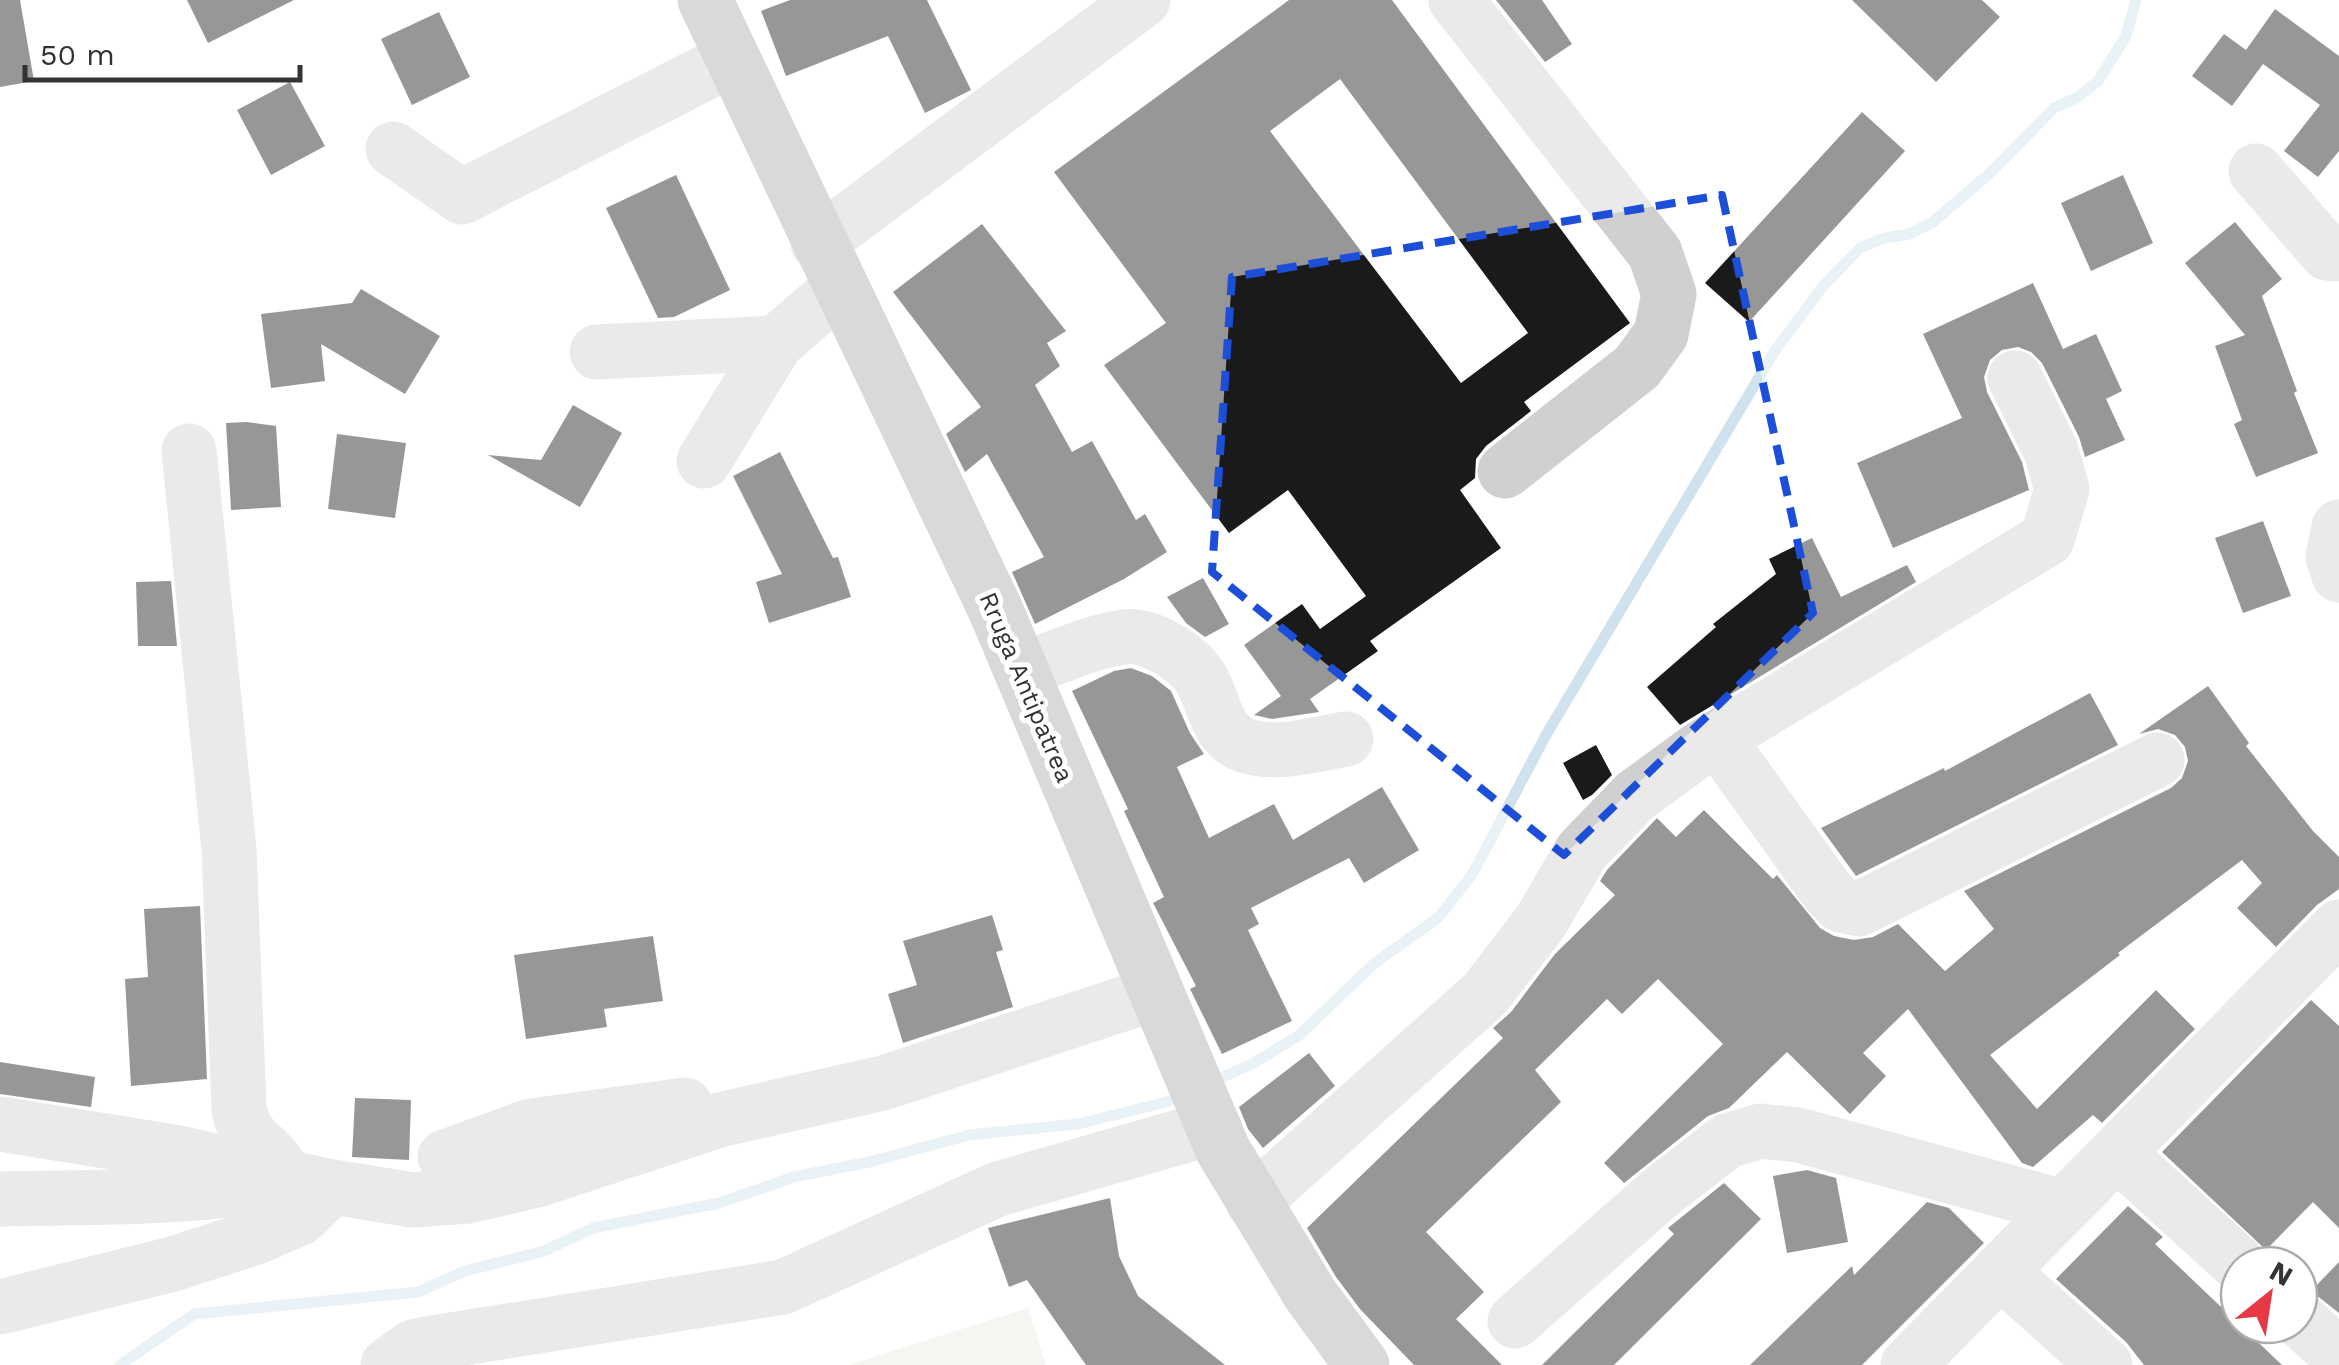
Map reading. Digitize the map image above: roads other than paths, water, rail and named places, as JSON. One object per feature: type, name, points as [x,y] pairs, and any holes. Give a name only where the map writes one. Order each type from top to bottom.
[{"type":"main road","name":"Rruga Antipatrea","points":[[705,0],[996,611],[1156,993],[1252,1202],[1310,1294],[1362,1365]]},
{"type":"street","points":[[704,461],[829,265],[1143,0]]},
{"type":"street","points":[[1456,0],[1655,253],[1669,294],[1661,334],[1637,367],[1505,471]]},
{"type":"street","points":[[393,149],[462,197],[732,59]]},
{"type":"street","points":[[2256,171],[2327,252],[2339,254]]},
{"type":"street","points":[[597,352],[776,344]]},
{"type":"street","points":[[1252,1202],[1486,994],[1541,921],[1582,850],[1635,796],[1718,738],[2047,538],[2062,489],[2051,451],[2015,378]]},
{"type":"street","points":[[189,451],[228,849],[239,1109],[245,1133],[280,1165],[306,1181]]},
{"type":"street","points":[[2339,527],[2334,557],[2339,575]]},
{"type":"street","points":[[1021,670],[1122,636],[1142,637],[1162,644],[1200,676],[1220,726],[1230,738],[1270,751],[1346,740]]},
{"type":"street","points":[[1718,738],[1828,892],[1841,905],[1859,909],[2156,760]]},
{"type":"street","points":[[1908,1365],[2117,1153],[2333,945]]},
{"type":"street","points":[[0,1124],[180,1153],[413,1200],[468,1196],[541,1179],[719,1120],[884,1083],[1156,993]]},
{"type":"street","points":[[388,1365],[413,1347],[433,1343],[783,1288],[1202,1098]]},
{"type":"street","points":[[445,1157],[530,1126],[696,1104],[719,1120]]},
{"type":"street","points":[[1515,1322],[1660,1194],[1727,1141],[1761,1131],[1798,1135],[2063,1207]]},
{"type":"street","points":[[2117,1153],[2219,1246]]},
{"type":"street","points":[[0,1199],[224,1192],[306,1181]]},
{"type":"street","points":[[0,1306],[173,1264],[256,1237],[300,1218],[306,1181]]},
{"type":"street","points":[[2000,1271],[2106,1365]]},
{"type":"street","points":[[2319,1338],[2339,1356]]},
{"type":"waterway","points":[[1209,1083],[1252,1064],[1298,1036],[1375,963],[1439,917],[1473,873],[1546,735],[1776,349],[1823,286],[1860,248],[1884,238],[1909,234],[1933,222],[1991,172],[2054,108],[2078,97],[2098,81],[2126,36],[2136,0]]},
{"type":"waterway","points":[[120,1365],[194,1314],[418,1292],[465,1271],[544,1251],[593,1228],[719,1203],[794,1177],[969,1135],[1078,1124],[1183,1095]]}]
